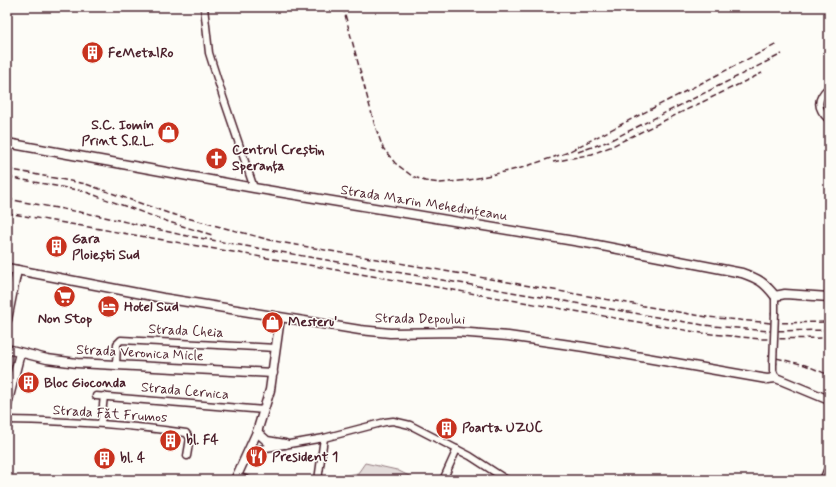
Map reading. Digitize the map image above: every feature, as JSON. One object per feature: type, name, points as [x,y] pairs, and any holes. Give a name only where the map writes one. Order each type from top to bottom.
[{"type":"street","points":[[204,7],[209,53],[254,188]]},
{"type":"street","points":[[829,87],[822,94],[819,100],[821,112],[829,120]]},
{"type":"street","name":"Strada Marin Mehedințeanu","points":[[7,143],[254,188],[592,244],[742,272],[767,285],[775,296]]},
{"type":"street","name":"Strada Depoului","points":[[7,268],[163,298],[280,318],[379,332],[457,332],[508,336],[584,347],[767,379],[776,378],[829,400]]},
{"type":"street","points":[[7,320],[17,270]]},
{"type":"street","points":[[776,378],[773,371],[775,296],[785,294],[829,297]]},
{"type":"street","points":[[248,480],[236,478],[257,432],[270,390],[280,318]]},
{"type":"street","name":"Strada Cheia","points":[[116,365],[117,344],[120,340],[276,348]]},
{"type":"street","name":"Strada Veronica Micle","points":[[7,350],[62,362],[272,373]]},
{"type":"street","points":[[7,405],[20,353]]},
{"type":"street","name":"Strada Cernica","points":[[96,396],[264,410]]},
{"type":"street","points":[[101,423],[104,396]]},
{"type":"street","name":"Strada Făt Frumos","points":[[7,420],[101,423],[155,428],[186,433],[190,438],[187,456]]},
{"type":"street","points":[[249,451],[324,438],[393,421],[410,425],[457,449],[507,480]]},
{"type":"street","points":[[257,432],[267,441],[285,444]]},
{"type":"street","points":[[318,480],[324,438]]},
{"type":"street","points":[[443,480],[457,449]]},
{"type":"street","points":[[823,480],[829,466]]},
{"type":"shaded area","points":[[365,463],[397,470],[415,479],[338,480],[339,477],[358,473]]},
{"type":"railway","points":[[343,7],[375,126],[383,148],[395,163],[412,176],[425,181],[440,183],[469,180],[521,168],[566,153],[777,44]]},
{"type":"railway","points":[[578,152],[609,141],[782,54]]},
{"type":"railway","points":[[553,162],[592,154],[610,147],[762,73]]},
{"type":"railway","points":[[7,169],[86,184],[168,213],[274,241],[707,317],[771,323],[829,322]]},
{"type":"railway","points":[[7,177],[83,191],[169,222],[212,235]]},
{"type":"railway","points":[[7,199],[96,215],[182,235],[703,325],[768,331],[829,330]]},
{"type":"railway","points":[[7,213],[702,333],[761,339],[829,338]]},
{"type":"railway","points":[[768,356],[805,365],[829,375]]},
{"type":"place","name":"FeMetalRo","points":[[93,53]]},
{"type":"place","name":"S.C. Iomin Print S.R.L.","points":[[169,133]]},
{"type":"place","name":"Centrul Creștin Speranța","points":[[217,158]]},
{"type":"place","name":"Gara Ploiești Sud","points":[[56,247]]},
{"type":"place","name":"Non Stop","points":[[65,297]]},
{"type":"place","name":"Hotel Sud","points":[[109,307]]},
{"type":"place","name":"Mesteru'","points":[[272,322]]},
{"type":"place","name":"Bloc Gioconda","points":[[29,383]]},
{"type":"place","name":"Poarta UZUC","points":[[446,428]]},
{"type":"place","name":"bl. F4","points":[[171,440]]},
{"type":"place","name":"President 1","points":[[257,457]]},
{"type":"place","name":"bl. 4","points":[[105,458]]}]
